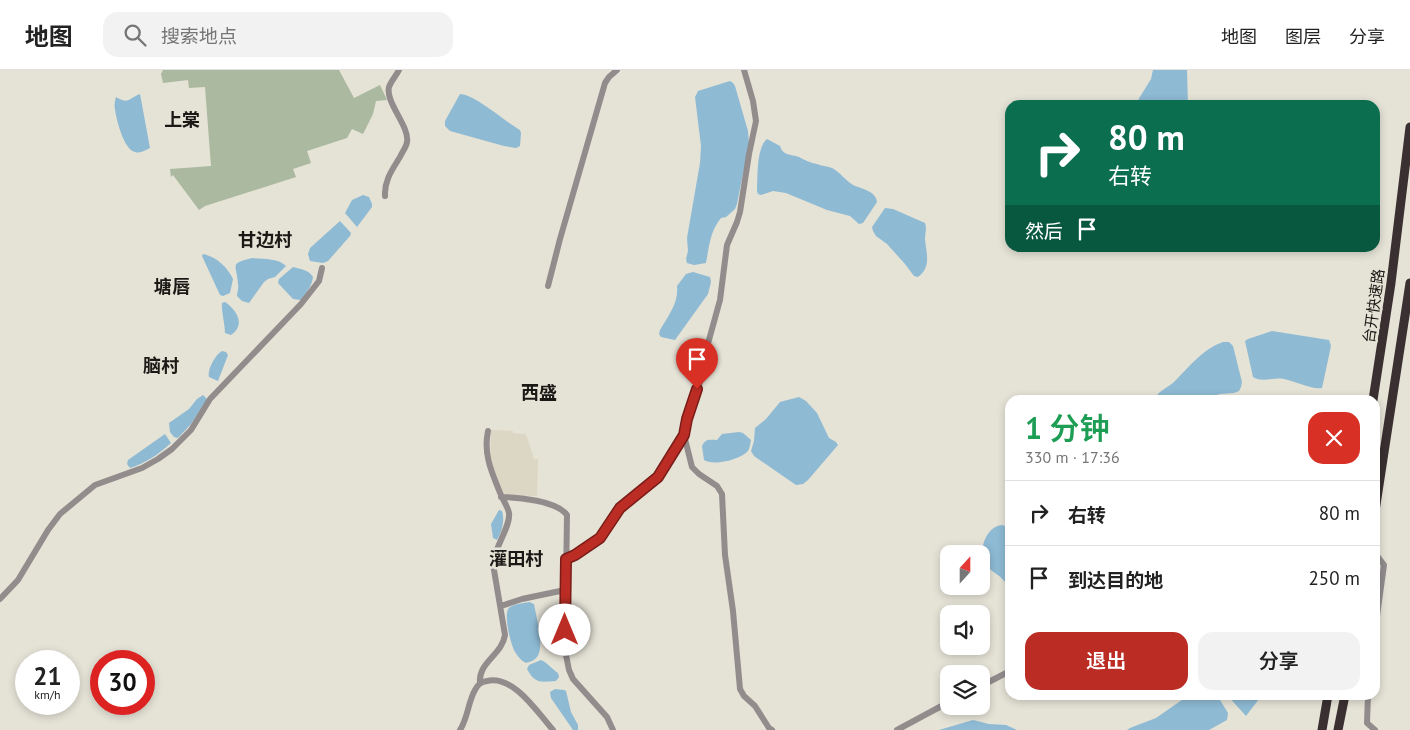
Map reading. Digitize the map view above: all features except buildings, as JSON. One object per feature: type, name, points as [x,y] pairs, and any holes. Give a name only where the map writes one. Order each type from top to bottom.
[{"type":"highway","name":"台开快速路","points":[[1374,395],[1393,266],[1410,127]]},
{"type":"highway","points":[[1380,478],[1410,283]]},
{"type":"highway","points":[[1322,730],[1327,700]]},
{"type":"highway","points":[[1338,730],[1344,700]]},
{"type":"street","points":[[385,196],[387,180],[407,141],[389,94],[389,86],[399,70]]},
{"type":"street","points":[[548,286],[606,83],[609,77],[617,70]]},
{"type":"street","points":[[566,559],[600,538],[620,508],[658,477],[684,435],[720,300],[727,245],[738,222],[756,121],[753,101],[744,70]]},
{"type":"street","points":[[0,599],[15,584],[60,514],[95,484],[142,468],[172,449],[190,430],[210,399],[307,297],[319,282],[322,268]]},
{"type":"street","points":[[480,684],[482,668],[498,651],[505,638],[493,564],[494,554],[506,527],[509,512],[486,453],[488,431]]},
{"type":"street","points":[[684,435],[692,467],[717,486],[722,494],[726,555],[740,689],[772,730]]},
{"type":"street","points":[[502,497],[521,497],[542,502],[567,515],[565,650],[570,675],[607,717],[613,730]]},
{"type":"street","points":[[1380,559],[1384,565],[1380,594]]},
{"type":"street","points":[[501,606],[522,599],[565,590]]},
{"type":"street","points":[[990,681],[1005,674]]},
{"type":"street","points":[[460,730],[474,690],[480,684],[492,680],[519,690],[553,730]]},
{"type":"street","points":[[1368,700],[1367,723],[1375,730]]},
{"type":"street","points":[[897,730],[940,707]]},
{"type":"shaded area","points":[[491,430],[513,431],[513,433],[526,434],[534,459],[538,459],[537,496],[502,495],[490,462]]},
{"type":"green space","points":[[163,70],[339,70],[354,98],[380,85],[387,100],[376,101],[373,114],[363,134],[352,129],[347,138],[307,151],[311,163],[293,169],[296,177],[205,206],[199,210],[173,175],[171,177],[170,169],[211,166],[205,87],[189,88],[188,80],[163,83],[161,74]]},
{"type":"water","points":[[1153,70],[1187,70],[1188,100],[1138,100],[1151,79]]},
{"type":"water","points":[[730,81],[735,86],[748,131],[749,143],[735,209],[726,217],[721,218],[714,228],[706,263],[694,265],[687,263],[686,259],[688,251],[687,238],[700,163],[701,146],[695,97],[698,91]]},
{"type":"water","points":[[140,94],[150,148],[137,152],[127,146],[121,134],[115,104],[116,97],[126,101]]},
{"type":"water","points":[[460,94],[473,98],[520,130],[520,146],[516,148],[504,146],[450,131],[445,126],[445,121]]},
{"type":"water","points":[[767,139],[780,146],[785,153],[832,168],[853,185],[874,195],[877,202],[863,223],[859,224],[850,216],[827,210],[786,193],[773,191],[761,195],[758,194],[759,156],[763,143]]},
{"type":"water","points":[[363,195],[369,197],[372,207],[357,227],[345,213],[352,200]]},
{"type":"water","points":[[885,208],[893,209],[925,223],[927,264],[918,277],[914,276],[887,244],[876,236],[873,231],[872,227]]},
{"type":"water","points":[[340,221],[351,233],[350,236],[328,261],[323,263],[310,261],[308,254],[310,248]]},
{"type":"water","points":[[203,254],[217,260],[228,270],[233,279],[230,293],[223,296],[220,295],[202,256]]},
{"type":"water","points":[[252,258],[275,260],[286,266],[275,277],[264,282],[249,303],[242,301],[237,296],[236,266],[240,262]]},
{"type":"water","points":[[293,267],[307,271],[313,277],[310,286],[301,300],[293,299],[278,283],[279,279]]},
{"type":"water","points":[[693,272],[710,277],[711,282],[708,294],[675,340],[661,337],[659,334],[660,330],[675,304],[677,286],[686,274]]},
{"type":"water","points":[[225,302],[236,313],[239,322],[236,331],[231,335],[225,333],[222,303]]},
{"type":"water","points":[[1272,331],[1329,340],[1331,346],[1322,388],[1308,387],[1284,379],[1260,380],[1253,377],[1245,341]]},
{"type":"water","points":[[1229,342],[1233,346],[1242,382],[1239,391],[1217,395],[1157,395],[1174,382],[1203,354],[1216,345]]},
{"type":"water","points":[[222,351],[228,355],[218,381],[209,377],[209,371],[212,363]]},
{"type":"water","points":[[203,395],[207,399],[191,424],[178,438],[174,437],[170,432],[169,423],[189,409]]},
{"type":"water","points":[[799,397],[806,401],[817,413],[829,438],[838,445],[808,480],[803,484],[796,485],[754,456],[751,451],[755,428],[766,419],[780,402]]},
{"type":"water","points":[[739,432],[751,440],[747,452],[726,461],[708,462],[704,460],[702,446],[705,442],[717,440],[722,434]]},
{"type":"water","points":[[165,434],[171,443],[152,458],[130,468],[127,464],[128,460]]},
{"type":"water","points":[[499,510],[502,511],[503,522],[502,530],[497,540],[493,538],[491,524]]},
{"type":"water","points":[[1002,525],[1005,526],[1005,582],[990,570],[990,545],[983,545],[992,530]]},
{"type":"water","points":[[529,602],[534,604],[540,646],[537,657],[526,663],[513,648],[508,629],[507,615],[510,607]]},
{"type":"water","points":[[541,660],[558,673],[559,677],[556,681],[539,681],[530,674],[527,669],[529,665]]},
{"type":"water","points":[[555,689],[566,691],[578,730],[573,730],[551,698],[550,692]]},
{"type":"water","points":[[1182,700],[1220,700],[1228,713],[1227,720],[1209,730],[1127,730],[1156,718]]},
{"type":"water","points":[[1232,700],[1258,700],[1246,716]]},
{"type":"water","points":[[973,720],[989,724],[1006,725],[1017,730],[939,730]]},
{"type":"district","name":"上棠","points":[[182,120]]},
{"type":"district","name":"甘边村","points":[[265,240]]},
{"type":"district","name":"塘唇","points":[[172,287]]},
{"type":"district","name":"脑村","points":[[161,366]]},
{"type":"district","name":"西盛","points":[[539,393]]},
{"type":"district","name":"灌田村","points":[[516,559]]},
{"type":"route","points":[[565,630],[566,559],[600,538],[620,508],[658,477],[684,435],[697,389]]}]
